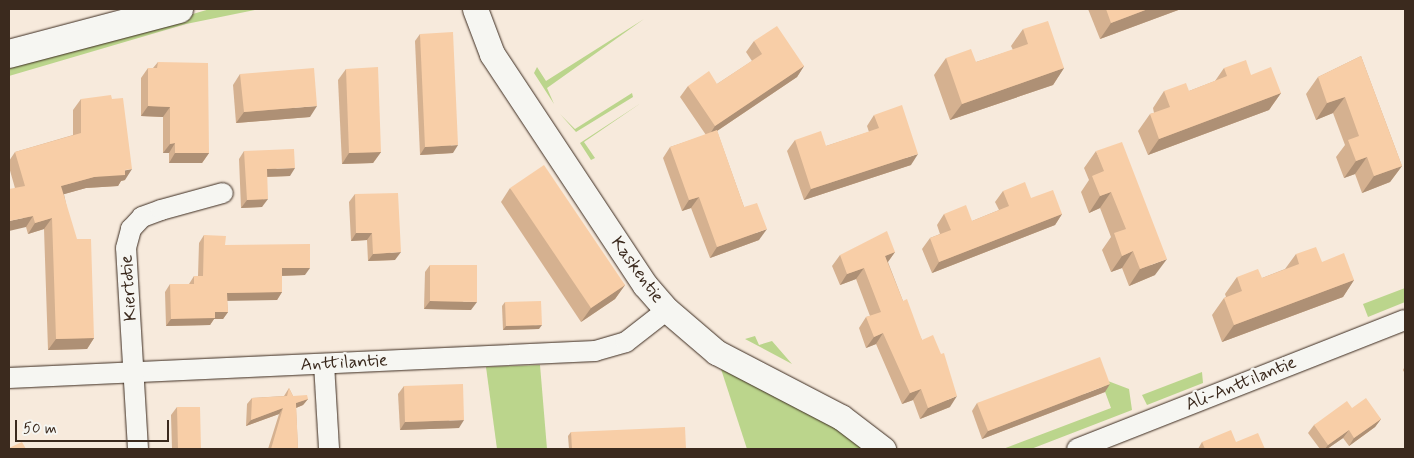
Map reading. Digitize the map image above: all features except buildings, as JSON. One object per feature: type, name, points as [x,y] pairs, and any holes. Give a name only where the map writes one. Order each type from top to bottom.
[{"type":"main road","points":[[9,54],[179,9]]},
{"type":"street","name":"Kaskentie","points":[[475,9],[492,54],[639,277],[667,310],[716,352],[834,413],[883,449]]},
{"type":"street","name":"Kiertotie","points":[[138,449],[136,375],[126,248],[131,229],[142,217],[223,193]]},
{"type":"street","name":"Anttilantie","points":[[9,378],[136,375],[595,351],[626,342],[667,310]]},
{"type":"street","name":"Ali-Anttilantie","points":[[1078,449],[1405,320]]},
{"type":"street","points":[[324,364],[330,449]]},
{"type":"green space","points":[[210,9],[260,9],[186,24],[9,76],[10,67]]},
{"type":"green space","points":[[644,19],[547,88],[554,104],[534,73],[537,67],[546,81]]},
{"type":"green space","points":[[632,93],[633,97],[576,132],[560,114],[575,129]]},
{"type":"green space","points":[[641,103],[584,142],[595,158],[591,160],[580,143]]},
{"type":"green space","points":[[1405,288],[1405,302],[1368,317],[1363,304]]},
{"type":"green space","points":[[755,336],[759,345],[772,341],[792,364],[745,339]]},
{"type":"green space","points":[[540,365],[547,449],[497,449],[486,367]]},
{"type":"green space","points":[[721,369],[857,438],[867,449],[747,449]]},
{"type":"green space","points":[[1202,372],[1203,383],[1147,405],[1142,395]]},
{"type":"green space","points":[[1100,378],[1129,389],[1132,410],[1031,449],[1003,449],[1111,408]]}]
